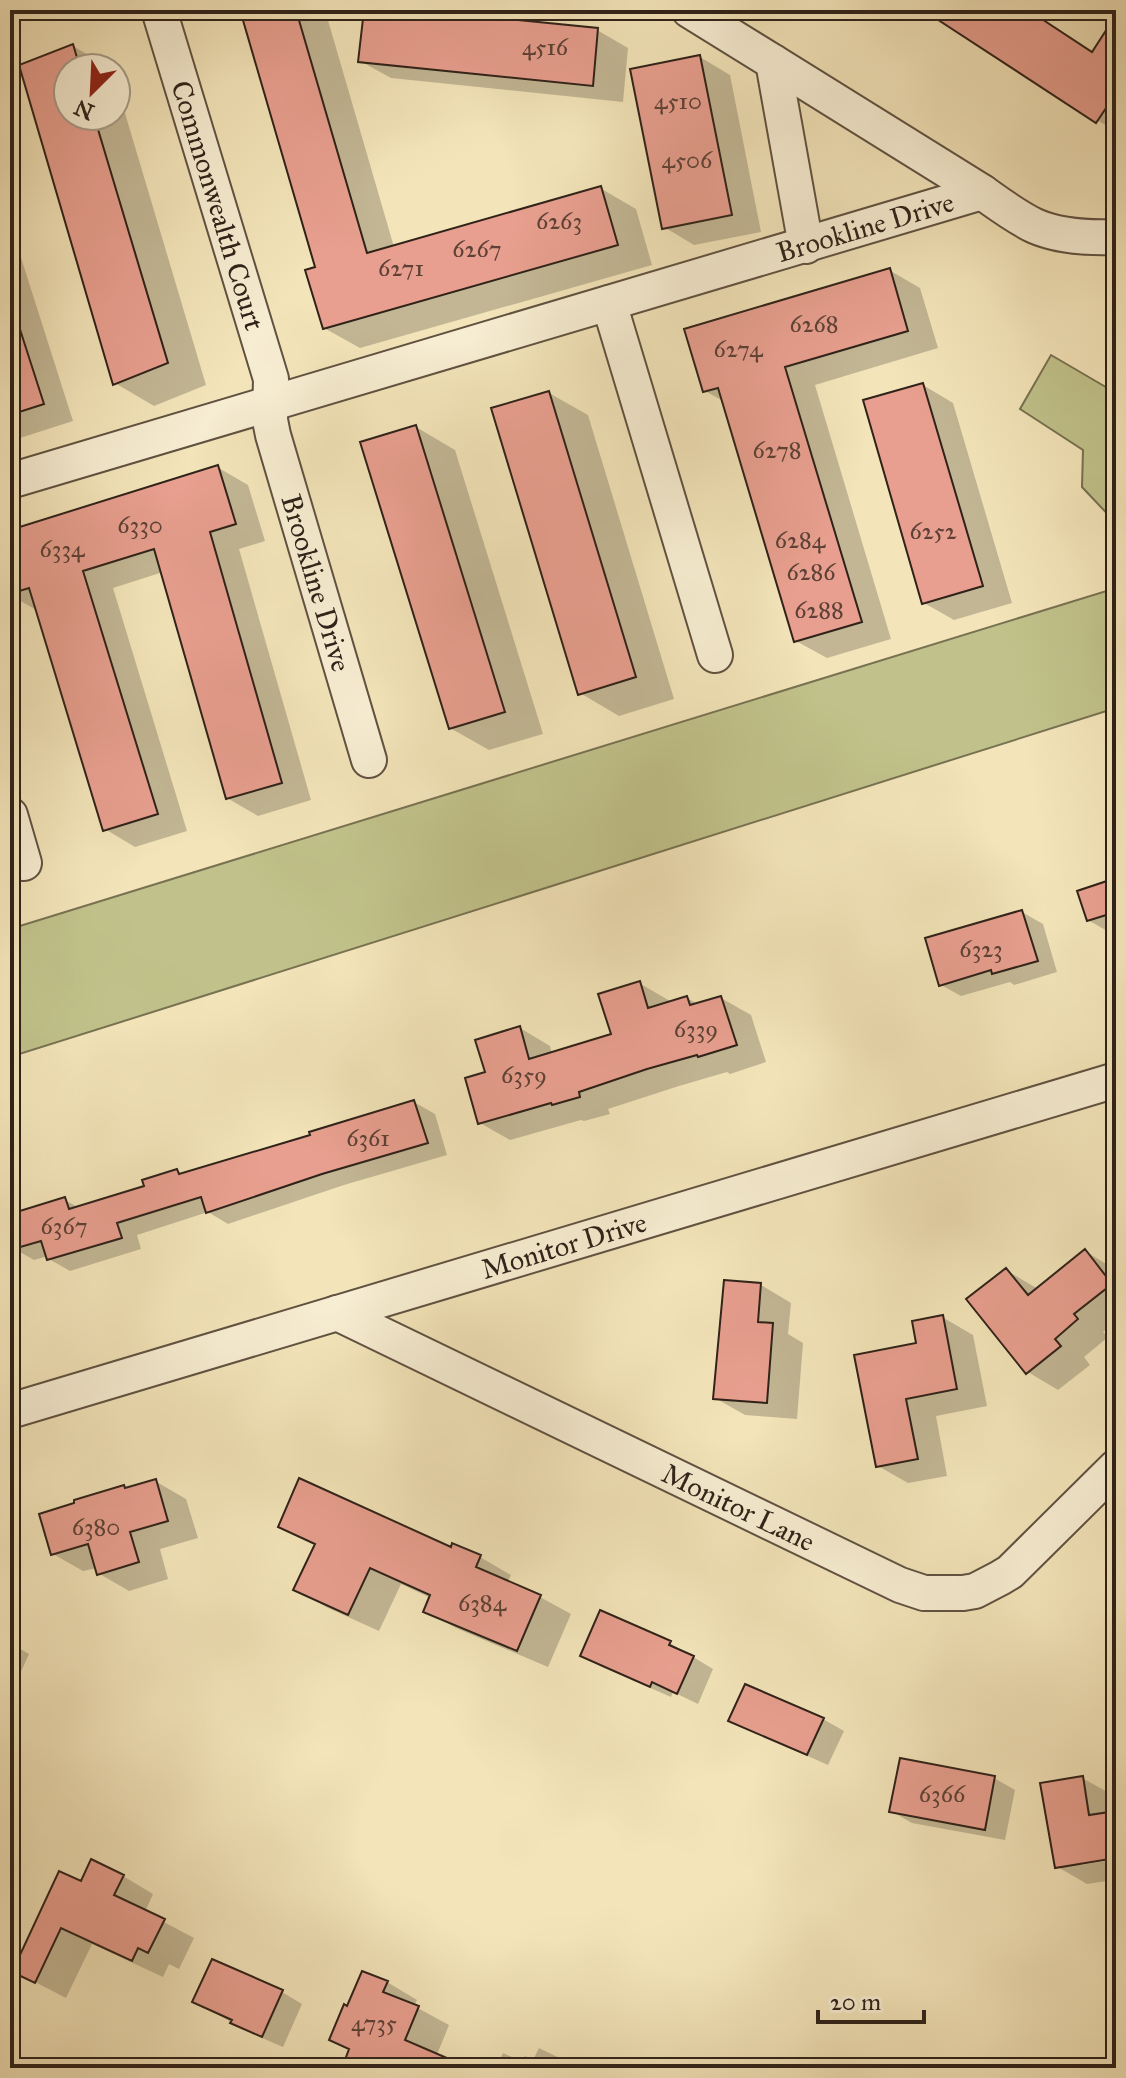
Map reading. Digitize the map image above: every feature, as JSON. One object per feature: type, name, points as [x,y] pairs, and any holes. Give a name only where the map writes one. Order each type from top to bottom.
[{"type":"street","name":"Commonwealth Court","points":[[159,10],[271,379],[271,403]]},
{"type":"street","points":[[689,10],[982,192]]},
{"type":"street","points":[[773,62],[806,246]]},
{"type":"street","name":"Brookline Drive","points":[[10,481],[982,192],[1039,228],[1088,238],[1116,237]]},
{"type":"street","points":[[609,303],[715,655]]},
{"type":"street","name":"Brookline Drive","points":[[271,403],[273,435],[369,760]]},
{"type":"street","points":[[10,815],[24,863]]},
{"type":"street","name":"Monitor Drive","points":[[10,1411],[1116,1080]]},
{"type":"street","name":"Monitor Lane","points":[[337,1313],[900,1585],[924,1593],[975,1591],[1010,1572],[1116,1467]]},
{"type":"green space","points":[[1051,355],[1116,393],[1116,523],[1082,487],[1083,450],[1020,409]]},
{"type":"green space","points":[[1116,588],[1116,708],[10,1057],[10,929]]},
{"type":"building","points":[[240,10],[296,10],[367,253],[601,186],[618,245],[323,329],[305,270],[315,267]]},
{"type":"building","points":[[364,10],[419,10],[598,28],[593,86],[358,62]]},
{"type":"building","points":[[923,10],[1028,10],[1092,52],[1116,15],[1116,93],[1096,123]]},
{"type":"building","points":[[73,44],[75,52],[52,52]]},
{"type":"building","points":[[52,52],[52,132],[99,132],[168,363],[113,385],[19,65]]},
{"type":"building","points":[[700,55],[732,215],[662,229],[630,69]]},
{"type":"building","points":[[890,268],[908,331],[785,367],[862,622],[794,642],[718,388],[703,392],[684,329]]},
{"type":"building","points":[[16,317],[44,404],[10,415],[10,318]]},
{"type":"building","points":[[923,383],[983,586],[922,604],[863,400]]},
{"type":"building","points":[[549,391],[636,677],[578,695],[491,408]]},
{"type":"building","points":[[416,425],[505,712],[449,729],[360,442]]},
{"type":"building","points":[[218,465],[236,524],[210,532],[282,783],[226,799],[154,549],[83,571],[158,814],[103,831],[29,588],[10,594],[10,530]]},
{"type":"building","points":[[1116,878],[1116,912],[1087,921],[1077,891]]},
{"type":"building","points":[[1022,910],[1038,961],[992,974],[991,970],[939,986],[925,938]]},
{"type":"building","points":[[640,981],[648,1008],[687,996],[690,1005],[721,996],[737,1045],[647,1069],[579,1092],[580,1097],[478,1124],[465,1078],[485,1072],[475,1040],[520,1026],[529,1059],[611,1034],[598,994]]},
{"type":"building","points":[[414,1100],[428,1143],[206,1213],[201,1197],[117,1223],[122,1238],[47,1260],[41,1241],[10,1250],[10,1214],[65,1197],[69,1209],[144,1186],[142,1180],[177,1169],[179,1174]]},
{"type":"building","points":[[1085,1249],[1112,1284],[1074,1314],[1078,1319],[1055,1339],[1061,1346],[1026,1374],[966,1299],[1006,1268],[1028,1295]]},
{"type":"building","points":[[724,1280],[761,1283],[758,1322],[773,1323],[767,1403],[713,1399]]},
{"type":"building","points":[[943,1315],[957,1389],[906,1399],[918,1459],[876,1467],[854,1355],[916,1343],[912,1321]]},
{"type":"building","points":[[299,1478],[451,1547],[452,1543],[481,1555],[476,1567],[541,1595],[517,1651],[423,1612],[430,1595],[370,1568],[348,1615],[293,1590],[315,1544],[278,1527]]},
{"type":"building","points":[[156,1479],[168,1521],[130,1532],[139,1562],[97,1575],[88,1544],[51,1555],[39,1514],[124,1485],[125,1488]]},
{"type":"building","points":[[600,1610],[671,1641],[669,1645],[694,1656],[677,1694],[652,1682],[650,1687],[580,1656]]},
{"type":"building","points":[[745,1684],[824,1718],[807,1755],[728,1721]]},
{"type":"building","points":[[900,1758],[995,1776],[985,1830],[889,1812]]},
{"type":"building","points":[[1083,1776],[1089,1815],[1116,1811],[1116,1858],[1055,1868],[1040,1783]]},
{"type":"building","points":[[91,1859],[124,1875],[114,1895],[165,1919],[148,1953],[138,1948],[132,1961],[61,1928],[35,1983],[12,1972],[59,1871],[81,1881]]},
{"type":"building","points":[[212,1959],[283,1990],[262,2037],[192,2002]]},
{"type":"building","points":[[362,1971],[388,1981],[383,1992],[419,2006],[405,2040],[470,2068],[342,2068],[349,2049],[329,2040]]}]
